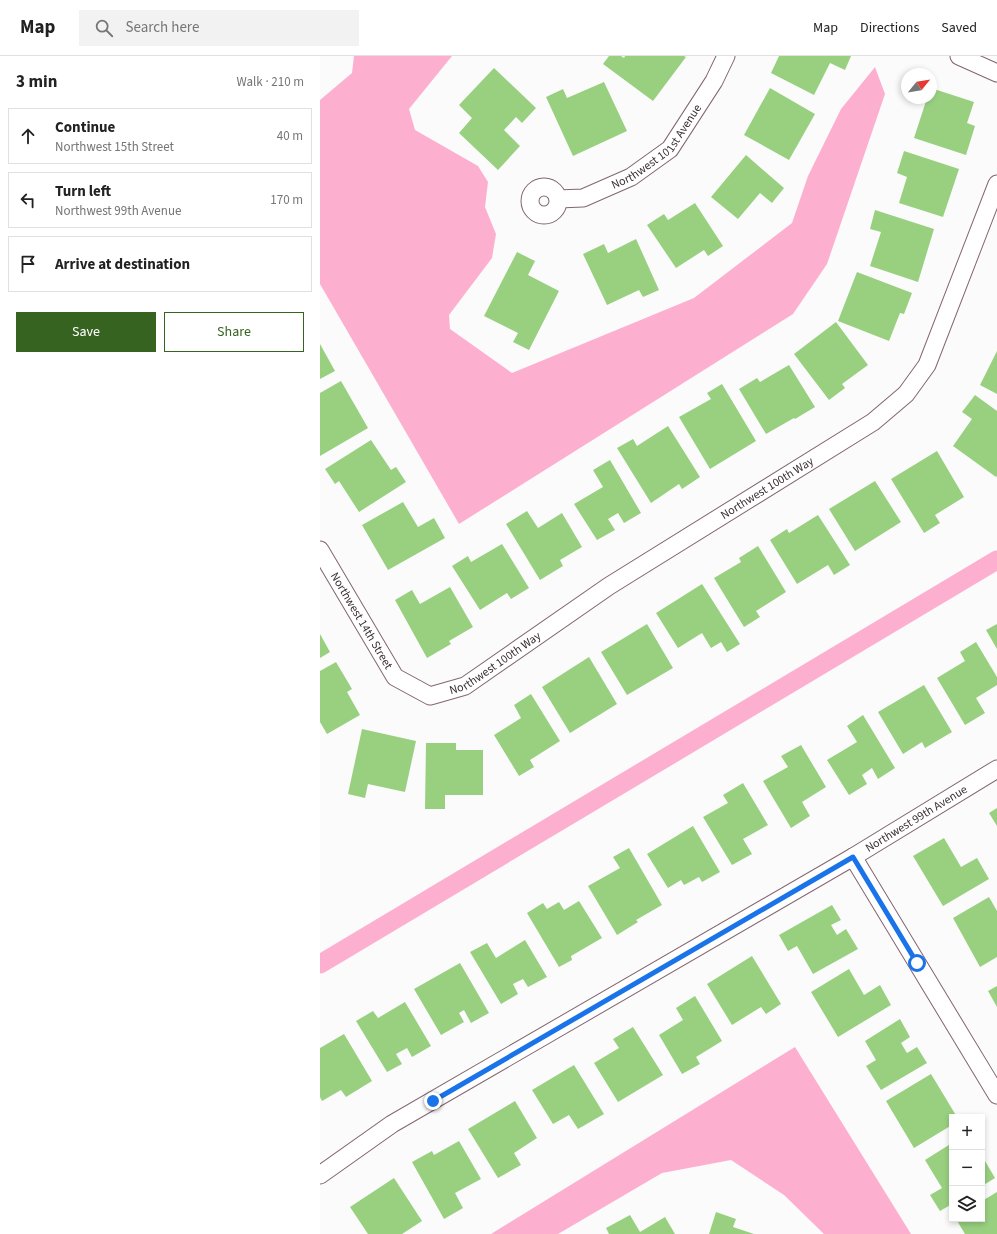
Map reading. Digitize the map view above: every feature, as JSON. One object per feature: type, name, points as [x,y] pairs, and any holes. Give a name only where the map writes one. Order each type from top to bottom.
[{"type":"street","name":"Northwest 101st Avenue","points":[[558,199],[583,198],[631,177],[670,149],[714,81],[726,56]]},
{"type":"street","points":[[960,56],[997,73]]},
{"type":"street","name":"Northwest 100th Way","points":[[430,696],[465,686],[609,586],[873,422],[906,394],[927,365],[997,184]]},
{"type":"street","name":"Northwest 14th Street","points":[[320,550],[394,677],[430,696]]},
{"type":"street","name":"Northwest 99th Avenue","points":[[320,1175],[392,1124],[853,857],[997,769]]},
{"type":"street","points":[[853,857],[997,1095]]},
{"type":"shaded area","points":[[354,56],[452,56],[409,109],[415,130],[478,166],[488,182],[485,207],[496,234],[492,258],[449,315],[450,329],[512,373],[694,298],[792,223],[808,176],[841,109],[875,67],[885,94],[827,264],[793,314],[459,524],[320,284],[320,100],[352,73]]},
{"type":"shaded area","points":[[795,1047],[911,1234],[824,1234],[784,1195],[731,1160],[662,1173],[558,1234],[491,1234]]},
{"type":"building","points":[[609,56],[621,56],[624,58],[625,56],[686,57],[653,101],[603,64]]},
{"type":"building","points":[[779,56],[851,56],[845,70],[830,63],[814,95],[771,73]]},
{"type":"building","points":[[494,68],[536,108],[522,123],[516,117],[504,130],[520,146],[498,170],[459,133],[472,118],[459,105]]},
{"type":"building","points":[[604,82],[627,131],[573,156],[546,97],[563,89],[567,98]]},
{"type":"building","points":[[770,88],[815,114],[789,160],[744,135]]},
{"type":"building","points":[[937,90],[974,102],[967,123],[975,126],[966,155],[914,138],[925,104],[937,104]]},
{"type":"building","points":[[904,151],[959,169],[943,217],[899,203],[907,177],[897,173]]},
{"type":"building","points":[[746,155],[784,188],[772,203],[760,193],[738,219],[711,197]]},
{"type":"building","points":[[695,203],[723,246],[708,256],[704,250],[676,268],[647,225],[664,214],[668,220]]},
{"type":"building","points":[[875,210],[934,229],[918,282],[870,266],[881,232],[870,229]]},
{"type":"building","points":[[636,239],[659,290],[643,297],[639,290],[607,305],[583,254],[604,244],[608,253]]},
{"type":"building","points":[[517,252],[535,261],[528,275],[559,291],[529,350],[513,342],[518,333],[484,316]]},
{"type":"building","points":[[857,272],[912,293],[904,314],[900,313],[889,341],[838,321]]},
{"type":"building","points":[[836,322],[868,365],[842,384],[845,388],[829,400],[794,354]]},
{"type":"building","points":[[320,344],[335,371],[320,379]]},
{"type":"building","points":[[997,351],[997,394],[980,385]]},
{"type":"building","points":[[789,365],[815,407],[766,434],[739,389],[757,378],[760,382]]},
{"type":"building","points":[[341,381],[368,428],[320,456],[320,393]]},
{"type":"building","points":[[722,384],[756,441],[710,469],[679,417],[711,399],[707,393]]},
{"type":"building","points":[[975,395],[997,411],[996,477],[953,446],[972,419],[962,412]]},
{"type":"building","points":[[668,426],[700,477],[682,489],[679,484],[651,503],[617,448],[633,439],[637,446]]},
{"type":"building","points":[[371,440],[391,470],[396,467],[406,482],[359,512],[339,481],[335,484],[325,469]]},
{"type":"building","points":[[937,451],[964,497],[935,515],[940,523],[924,533],[891,479]]},
{"type":"building","points":[[610,460],[641,513],[624,523],[618,513],[608,519],[615,530],[597,540],[574,504],[603,487],[593,470]]},
{"type":"building","points":[[875,481],[901,522],[855,551],[829,509]]},
{"type":"building","points":[[403,502],[418,527],[434,518],[445,538],[388,570],[362,525]]},
{"type":"building","points":[[527,511],[538,528],[562,513],[582,547],[560,560],[563,566],[540,580],[506,524]]},
{"type":"building","points":[[818,515],[850,565],[834,575],[828,565],[797,584],[770,540],[787,529],[789,533]]},
{"type":"building","points":[[502,544],[529,588],[511,599],[507,593],[480,610],[452,566],[468,556],[471,562]]},
{"type":"building","points":[[758,546],[786,592],[756,611],[760,617],[744,627],[714,578],[741,562],[739,558]]},
{"type":"building","points":[[702,584],[740,644],[727,652],[721,642],[711,648],[702,633],[678,648],[656,613]]},
{"type":"building","points":[[450,587],[473,627],[449,641],[451,644],[427,658],[395,600],[412,590],[420,604]]},
{"type":"building","points":[[647,624],[673,668],[627,695],[601,652]]},
{"type":"building","points":[[997,624],[997,649],[986,630]]},
{"type":"building","points":[[320,634],[330,652],[320,658]]},
{"type":"building","points":[[976,642],[997,677],[997,685],[976,698],[985,713],[965,725],[937,678],[965,661],[960,652]]},
{"type":"building","points":[[589,657],[617,704],[570,733],[542,687]]},
{"type":"building","points":[[336,662],[352,689],[347,692],[360,715],[327,734],[320,722],[320,671]]},
{"type":"building","points":[[924,685],[952,732],[925,748],[922,742],[903,754],[878,712]]},
{"type":"building","points":[[531,694],[560,741],[530,760],[534,767],[519,776],[494,735],[521,718],[514,705]]},
{"type":"building","points":[[863,715],[895,768],[878,779],[872,768],[862,775],[867,784],[849,795],[827,760],[857,742],[847,726]]},
{"type":"building","points":[[362,729],[416,741],[405,792],[368,784],[365,798],[348,794]]},
{"type":"building","points":[[426,743],[456,743],[456,750],[483,750],[483,795],[445,795],[445,809],[425,809]]},
{"type":"building","points":[[801,745],[826,787],[802,802],[810,816],[791,828],[763,781],[788,767],[781,756]]},
{"type":"building","points":[[743,783],[768,825],[743,839],[752,854],[732,865],[703,817],[728,803],[723,795]]},
{"type":"building","points":[[997,808],[997,826],[989,813]]},
{"type":"building","points":[[693,826],[720,872],[702,882],[699,877],[684,885],[681,880],[668,888],[647,854]]},
{"type":"building","points":[[944,838],[961,867],[977,858],[989,879],[943,906],[913,856]]},
{"type":"building","points":[[629,848],[662,905],[636,920],[638,922],[617,935],[588,886],[620,868],[613,857]]},
{"type":"building","points":[[989,897],[997,911],[997,957],[980,967],[953,918]]},
{"type":"building","points":[[579,901],[602,938],[571,956],[572,960],[559,967],[527,913],[543,903],[547,909],[559,902],[564,910]]},
{"type":"building","points":[[832,905],[841,920],[831,925],[837,935],[846,929],[858,949],[813,974],[797,946],[788,951],[779,935]]},
{"type":"building","points":[[525,940],[547,977],[528,987],[523,979],[513,984],[518,994],[501,1004],[470,952],[487,943],[496,958]]},
{"type":"building","points":[[752,956],[781,1004],[766,1014],[761,1007],[732,1025],[707,984]]},
{"type":"building","points":[[460,963],[489,1013],[471,1023],[464,1010],[459,1013],[464,1022],[441,1035],[414,989]]},
{"type":"building","points":[[849,969],[864,995],[880,985],[891,1005],[838,1037],[811,992]]},
{"type":"building","points":[[997,986],[997,1007],[988,991]]},
{"type":"building","points":[[695,996],[722,1041],[696,1057],[700,1064],[682,1074],[659,1035],[683,1020],[676,1008]]},
{"type":"building","points":[[405,1002],[431,1046],[412,1057],[407,1048],[396,1054],[402,1064],[387,1072],[356,1021],[373,1011],[378,1018]]},
{"type":"building","points":[[900,1019],[910,1037],[901,1043],[907,1053],[917,1047],[927,1063],[881,1090],[866,1066],[876,1060],[865,1041]]},
{"type":"building","points":[[633,1027],[663,1075],[618,1102],[594,1063],[619,1048],[613,1039]]},
{"type":"building","points":[[344,1034],[372,1081],[346,1097],[341,1090],[322,1101],[320,1097],[320,1048]]},
{"type":"building","points":[[574,1065],[604,1114],[578,1129],[569,1115],[553,1124],[532,1090]]},
{"type":"building","points":[[931,1074],[955,1114],[949,1114],[949,1127],[914,1148],[886,1101]]},
{"type":"building","points":[[515,1101],[537,1138],[514,1153],[521,1165],[498,1178],[468,1129]]},
{"type":"building","points":[[459,1141],[481,1179],[455,1193],[463,1208],[444,1219],[412,1162],[432,1151],[434,1155]]},
{"type":"building","points":[[949,1145],[949,1206],[940,1211],[930,1195],[942,1188],[925,1160]]},
{"type":"building","points":[[985,1161],[995,1178],[985,1184]]},
{"type":"building","points":[[394,1178],[422,1221],[402,1234],[368,1234],[350,1207]]},
{"type":"building","points":[[997,1192],[997,1234],[965,1234],[958,1222],[985,1222],[985,1199]]},
{"type":"building","points":[[716,1212],[736,1219],[733,1227],[754,1234],[709,1234]]},
{"type":"building","points":[[630,1215],[640,1232],[665,1217],[675,1234],[609,1234],[606,1228]]},
{"type":"waterway","points":[[320,964],[997,560]]},
{"type":"route","points":[[433,1101],[853,857],[917,963]]}]
